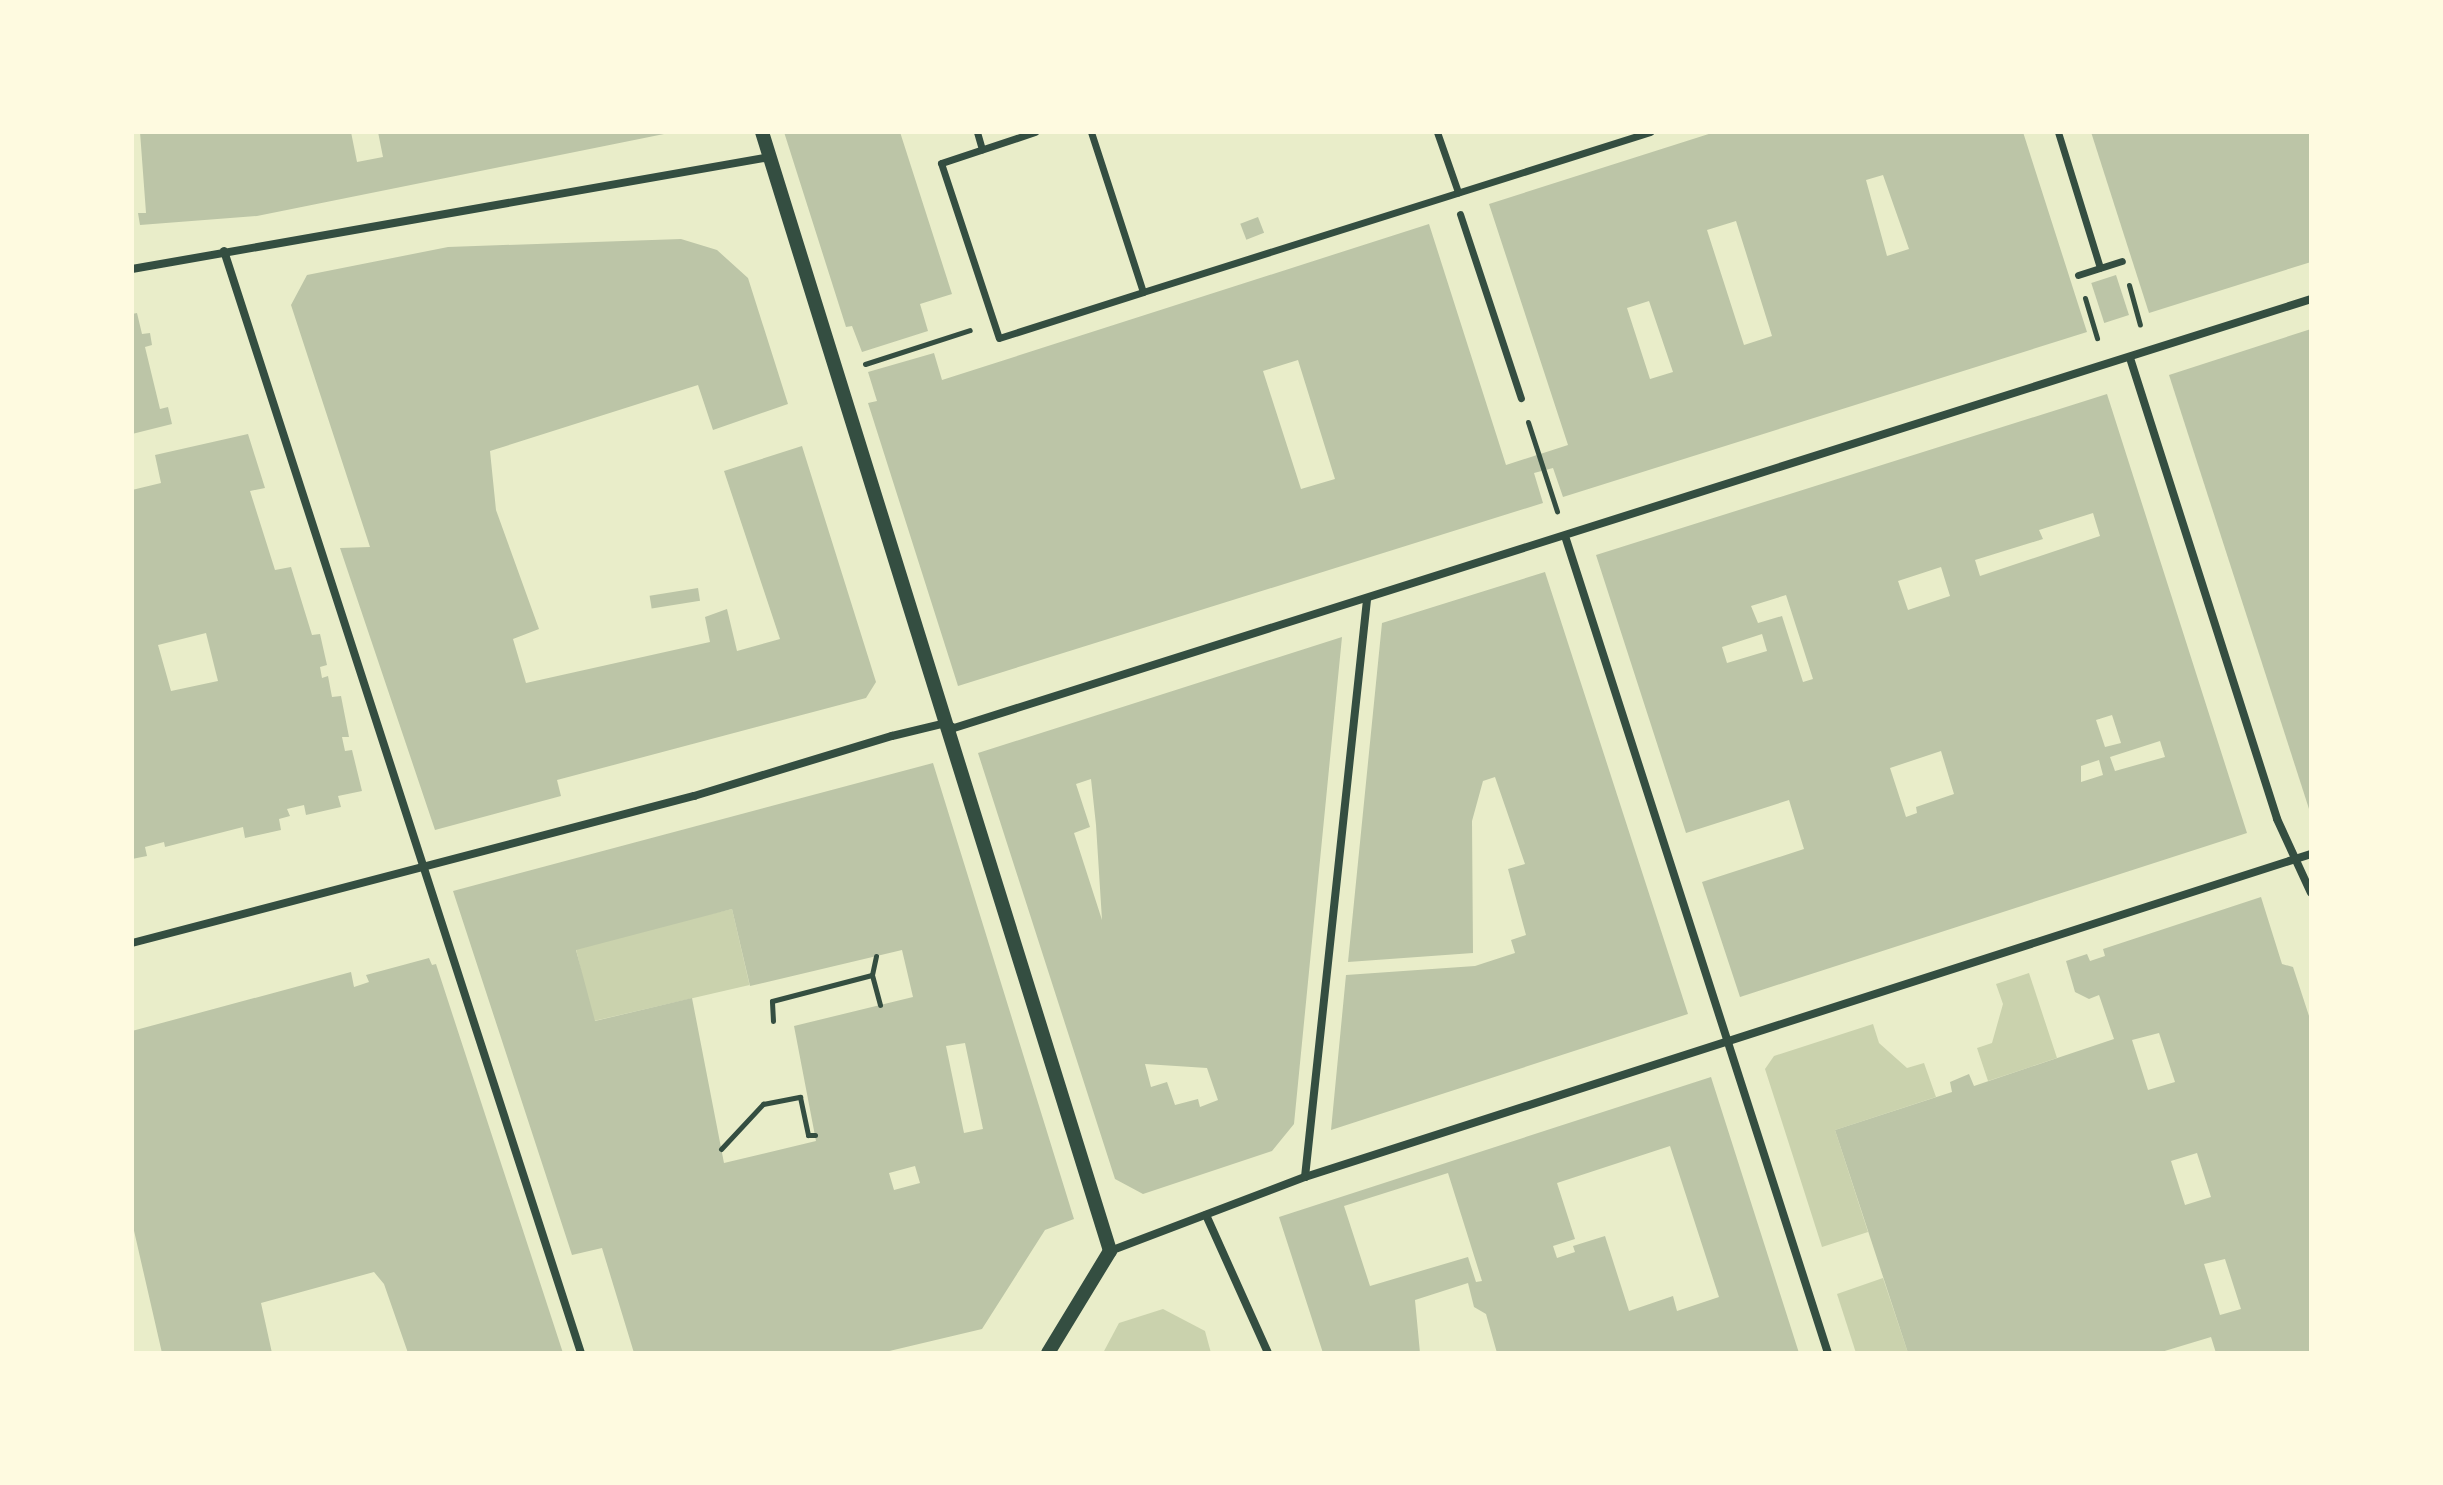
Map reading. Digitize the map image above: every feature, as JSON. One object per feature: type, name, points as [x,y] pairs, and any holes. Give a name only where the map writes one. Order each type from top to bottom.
[{"type":"street","points":[[762,132],[1110,1251]]},
{"type":"street","points":[[977,132],[982,149]]},
{"type":"street","points":[[1035,132],[941,163],[999,338],[1650,132]]},
{"type":"street","points":[[1091,132],[1143,292]]},
{"type":"street","points":[[1437,132],[1458,192]]},
{"type":"street","points":[[2058,132],[2100,268]]},
{"type":"street","points":[[132,269],[770,157]]},
{"type":"street","points":[[1460,214],[1521,398]]},
{"type":"street","points":[[224,251],[421,868],[581,1353]]},
{"type":"street","points":[[2078,275],[2122,261]]},
{"type":"street","points":[[132,943],[421,868],[946,723],[954,728],[2149,353],[2311,299]]},
{"type":"street","points":[[2130,358],[2277,819],[2311,893]]},
{"type":"street","points":[[1565,536],[1731,1042],[1828,1353]]},
{"type":"street","points":[[1305,1177],[1367,600]]},
{"type":"street","points":[[1048,1353],[1110,1251],[1305,1177],[2311,854]]},
{"type":"street","points":[[1206,1215],[1268,1353]]},
{"type":"path","points":[[2122,261],[2149,353]]},
{"type":"path","points":[[2078,275],[2105,366]]},
{"type":"path","points":[[839,372],[994,322]]},
{"type":"path","points":[[1521,398],[1565,536]]},
{"type":"path","points":[[876,956],[872,975],[880,1005]]},
{"type":"path","points":[[773,1021],[772,1001],[872,975]]},
{"type":"path","points":[[721,1149],[763,1104],[800,1097],[808,1135],[815,1135]]},
{"type":"green space","points":[[732,909],[750,985],[593,1021],[575,945]]},
{"type":"green space","points":[[2029,973],[2057,1058],[1988,1081],[1977,1048],[1992,1043],[2003,1004],[1996,984]]},
{"type":"green space","points":[[1873,1024],[1879,1043],[1907,1068],[1924,1063],[1936,1097],[1835,1130],[1868,1232],[1822,1247],[1765,1069],[1774,1056]]},
{"type":"green space","points":[[1883,1278],[1908,1353],[1856,1353],[1837,1294]]},
{"type":"green space","points":[[1163,1309],[1205,1331],[1211,1353],[1103,1353],[1119,1323]]},
{"type":"building","points":[[140,132],[351,132],[357,162],[383,157],[378,132],[669,133],[257,216],[140,225],[138,213],[146,213]]},
{"type":"building","points":[[784,132],[900,132],[952,294],[920,304],[928,331],[862,352],[852,326],[846,327]]},
{"type":"building","points":[[1715,132],[2023,132],[2087,332],[1563,497],[1553,468],[1534,473],[1543,503],[958,686],[868,403],[877,401],[868,372],[934,353],[942,380],[1429,224],[1506,465],[1568,445],[1489,204]],"holes":[[[1883,175],[1909,249],[1887,256],[1866,180]],[[1736,221],[1772,336],[1744,345],[1707,230]],[[1649,301],[1673,372],[1650,379],[1627,308]],[[1298,360],[1335,479],[1301,489],[1263,371]]]},
{"type":"building","points":[[2091,132],[2311,132],[2311,262],[2149,313]]},
{"type":"building","points":[[1258,217],[1264,233],[1246,240],[1240,224]]},
{"type":"building","points":[[681,239],[717,250],[748,278],[788,404],[713,430],[698,385],[490,451],[496,510],[539,629],[513,639],[526,683],[710,642],[705,617],[727,609],[737,651],[780,639],[724,471],[802,446],[876,682],[866,698],[557,780],[561,796],[435,830],[340,548],[370,547],[291,305],[307,275],[448,247]]},
{"type":"building","points":[[2116,275],[2129,315],[2104,323],[2091,283]]},
{"type":"building","points":[[137,313],[142,334],[150,333],[152,345],[145,347],[160,409],[168,407],[172,424],[132,434],[132,314]]},
{"type":"building","points":[[2311,329],[2311,812],[2310,812],[2169,375]]},
{"type":"building","points":[[2107,394],[2247,833],[1740,997],[1702,882],[1804,849],[1789,800],[1686,833],[1596,555]],"holes":[[[2093,513],[2100,536],[1980,576],[1975,560],[2043,539],[2039,530]],[[1941,567],[1950,596],[1908,610],[1898,581]],[[1786,595],[1813,679],[1803,682],[1782,616],[1758,623],[1751,606]],[[1762,634],[1767,651],[1727,663],[1722,647]],[[2112,715],[2121,743],[2105,747],[2096,720]],[[2160,741],[2165,757],[2115,771],[2110,757]],[[1941,751],[1954,794],[1916,807],[1917,813],[1906,817],[1890,768]],[[2099,760],[2103,775],[2081,782],[2081,766]]]},
{"type":"building","points":[[248,434],[265,488],[250,491],[275,570],[291,567],[312,635],[320,634],[327,665],[320,667],[322,678],[328,676],[332,697],[341,696],[349,737],[342,737],[345,751],[352,750],[362,791],[338,796],[341,807],[306,815],[304,805],[287,809],[290,816],[279,819],[281,830],[245,838],[243,827],[165,847],[164,842],[145,847],[147,856],[132,859],[132,490],[161,483],[155,455]],"holes":[[[206,633],[218,681],[171,691],[158,645]]]},
{"type":"building","points":[[1545,572],[1688,1014],[1331,1130],[1346,975],[1475,966],[1515,953],[1511,940],[1526,935],[1508,869],[1525,864],[1495,777],[1483,781],[1472,821],[1473,953],[1348,962],[1382,623]]},
{"type":"building","points":[[698,588],[700,601],[652,609],[650,596]]},
{"type":"building","points":[[1342,637],[1294,1124],[1272,1151],[1143,1194],[1115,1179],[978,753]],"holes":[[[1091,779],[1096,825],[1102,920],[1074,833],[1090,827],[1076,784]],[[1145,1064],[1207,1068],[1218,1100],[1200,1107],[1198,1099],[1175,1105],[1167,1082],[1151,1087]]]},
{"type":"building","points":[[933,763],[1074,1219],[1045,1230],[982,1329],[881,1353],[634,1353],[602,1248],[572,1255],[453,891]],"holes":[[[732,909],[750,986],[902,950],[913,997],[794,1026],[816,1141],[724,1163],[692,998],[595,1021],[576,950]],[[965,1043],[983,1129],[964,1133],[946,1046]],[[915,1166],[920,1183],[894,1190],[889,1173]]]},
{"type":"building","points":[[2261,897],[2282,964],[2293,967],[2311,1022],[2311,1353],[2216,1353],[2211,1337],[2158,1353],[1908,1353],[1835,1130],[1952,1092],[1950,1082],[1969,1074],[1974,1086],[2114,1039],[2099,995],[2089,999],[2075,992],[2066,961],[2087,954],[2090,961],[2105,956],[2103,949]],"holes":[[[2159,1033],[2175,1082],[2148,1090],[2132,1040]],[[2197,1153],[2211,1197],[2185,1205],[2171,1161]],[[2225,1259],[2241,1309],[2220,1315],[2204,1264]]]},
{"type":"building","points":[[429,958],[432,965],[436,964],[563,1353],[408,1353],[384,1284],[374,1272],[261,1303],[272,1353],[162,1353],[132,1222],[132,1031],[351,972],[354,987],[369,982],[366,975]]},
{"type":"building","points":[[1711,1077],[1799,1353],[1497,1353],[1486,1314],[1474,1307],[1468,1283],[1415,1300],[1420,1353],[1323,1353],[1279,1217]],"holes":[[[1670,1146],[1719,1297],[1677,1311],[1673,1296],[1629,1311],[1605,1236],[1573,1246],[1575,1252],[1557,1258],[1553,1246],[1575,1239],[1557,1183]],[[1448,1173],[1482,1281],[1476,1282],[1468,1257],[1370,1286],[1344,1206]]]}]
